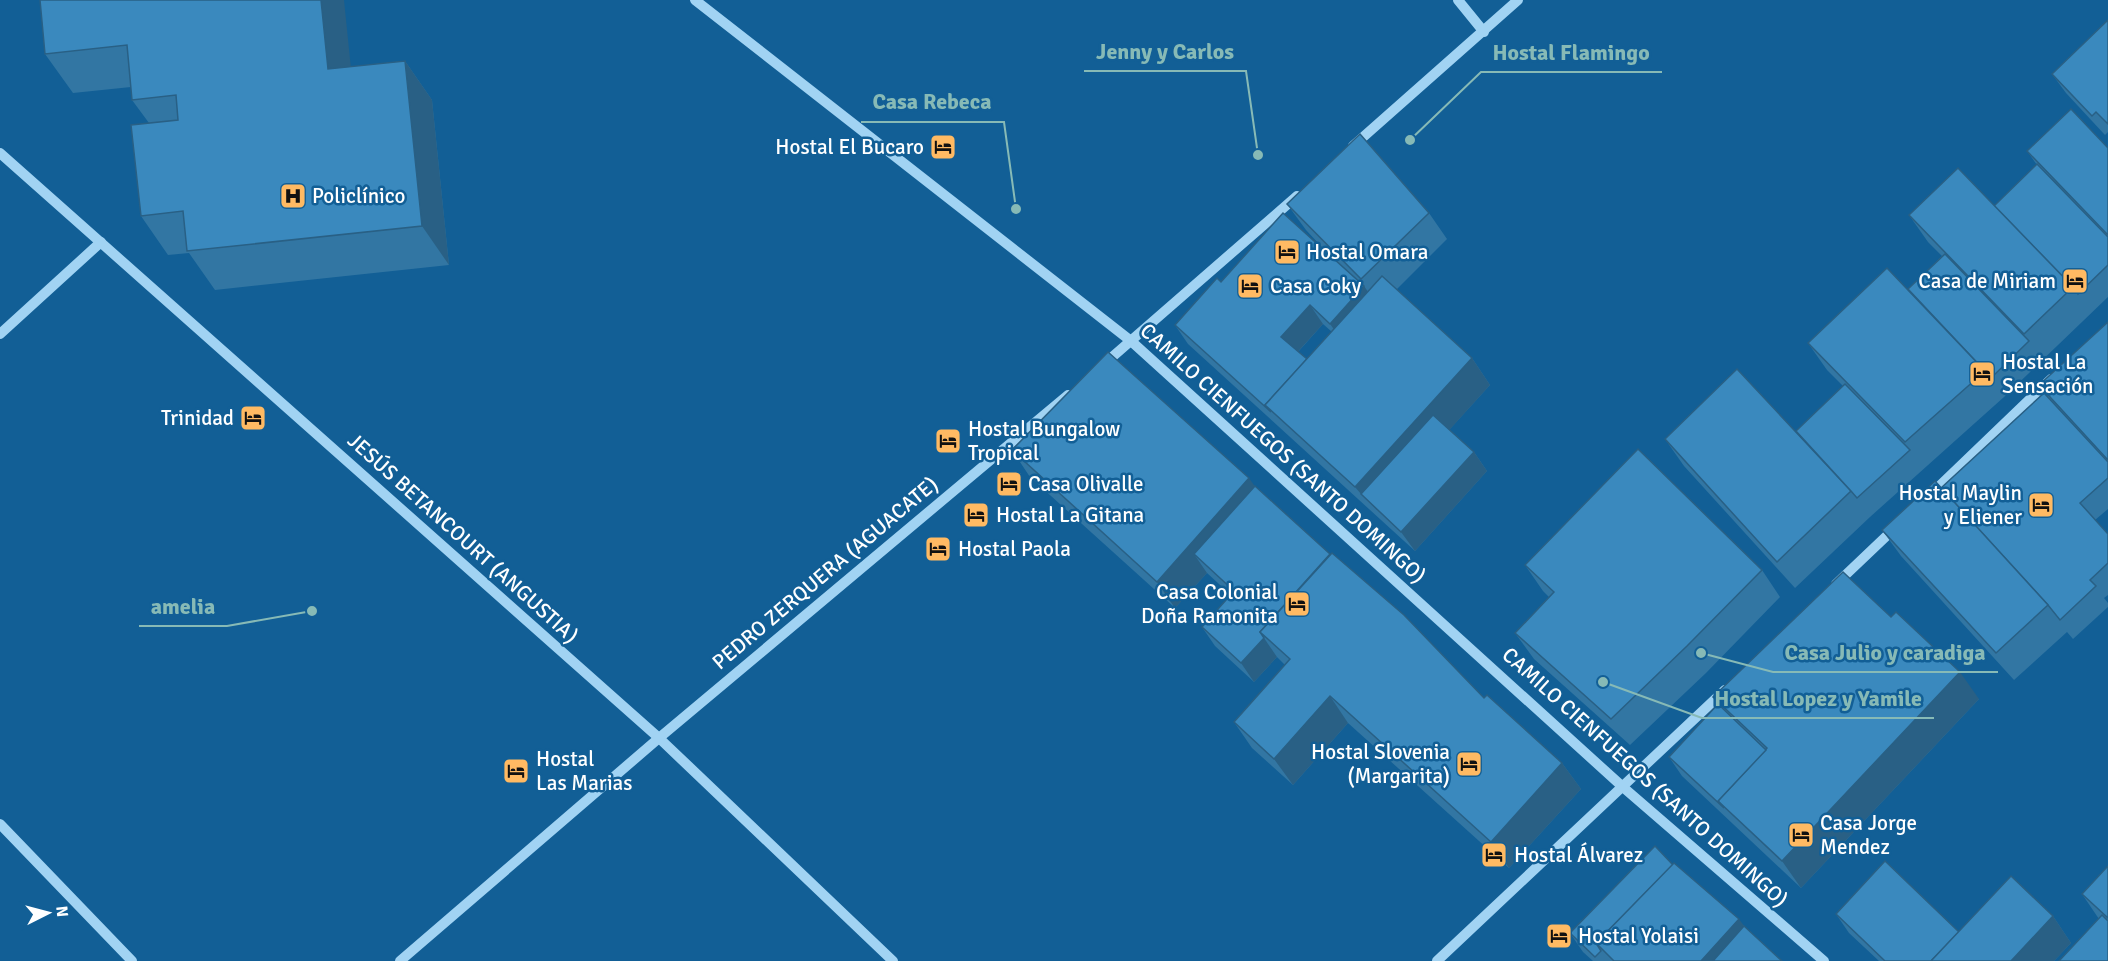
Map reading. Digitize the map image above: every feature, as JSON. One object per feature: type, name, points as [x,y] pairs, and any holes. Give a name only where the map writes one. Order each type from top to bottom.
[{"type":"street","name":"CAMILO CIENFUEGOS (SANTO DOMINGO)","points":[[695,0],[1131,341],[1624,788],[1824,961]]},
{"type":"street","points":[[1458,0],[1484,32]]},
{"type":"street","points":[[1343,156],[1518,0]]},
{"type":"street","name":"JESÚS BETANCOURT (ANGUSTIA)","points":[[0,153],[659,738],[893,961]]},
{"type":"street","points":[[1095,372],[1307,187]]},
{"type":"street","points":[[0,334],[101,242]]},
{"type":"street","points":[[1918,506],[2056,374]]},
{"type":"street","name":"PEDRO ZERQUERA (AGUACATE)","points":[[400,961],[659,738],[1077,387]]},
{"type":"street","points":[[1831,589],[1909,515]]},
{"type":"street","points":[[1437,961],[1624,788],[1736,680]]},
{"type":"street","points":[[0,824],[132,961]]},
{"type":"building","points":[[40,0],[321,0],[328,69],[405,61],[422,226],[187,251],[183,211],[141,216],[131,125],[178,120],[176,95],[132,100],[127,45],[45,54]]},
{"type":"building","points":[[2108,20],[2108,124],[2096,112],[2092,116],[2052,74]]},
{"type":"building","points":[[2071,109],[2108,148],[2108,235],[2027,151]]},
{"type":"building","points":[[1360,134],[1429,213],[1361,279],[1287,204]]},
{"type":"building","points":[[2037,164],[2108,237],[2108,265],[2078,294],[1994,206]]},
{"type":"building","points":[[1958,168],[2073,287],[2024,334],[1909,215]]},
{"type":"building","points":[[1283,213],[1364,286],[1330,324],[1310,305],[1281,337],[1307,359],[1265,405],[1271,412],[1175,325],[1217,278],[1221,282]]},
{"type":"building","points":[[1945,254],[2029,341],[1991,378],[1908,289]]},
{"type":"building","points":[[1887,268],[1985,371],[1905,442],[1808,343]]},
{"type":"building","points":[[1382,276],[1472,358],[1355,487],[1265,405]]},
{"type":"building","points":[[2108,322],[2108,460],[2039,385]]},
{"type":"building","points":[[1108,352],[1249,478],[1157,582],[1012,450]]},
{"type":"building","points":[[1737,369],[1851,491],[1777,562],[1665,439]]},
{"type":"building","points":[[1845,384],[1910,450],[1857,498],[1796,431]]},
{"type":"building","points":[[2044,393],[2108,462],[2108,478],[2080,503],[2108,534],[2108,563],[2090,580],[2096,586],[2060,620],[1941,488]]},
{"type":"building","points":[[1433,415],[1474,452],[1401,532],[1361,494]]},
{"type":"building","points":[[1638,449],[1762,570],[1611,719],[1515,633],[1554,592],[1525,565]]},
{"type":"building","points":[[1935,481],[2048,605],[1996,653],[1882,530]]},
{"type":"building","points":[[1255,486],[1330,554],[1260,632],[1264,638],[1241,663],[1202,627],[1234,591],[1194,554]]},
{"type":"building","points":[[1332,553],[1404,615],[1484,698],[1487,695],[1562,763],[1491,842],[1330,696],[1274,759],[1234,722],[1290,659],[1260,632]]},
{"type":"building","points":[[1843,572],[1891,617],[1896,612],[1960,672],[1782,861],[1718,801],[1767,748],[1713,697]]},
{"type":"building","points":[[1718,704],[1766,750],[1718,801],[1724,808],[1669,757]]},
{"type":"building","points":[[1655,846],[1673,865],[1596,943],[1601,951],[1595,957],[1570,933]]},
{"type":"building","points":[[1885,861],[1959,932],[1931,961],[1885,961],[1836,914]]},
{"type":"building","points":[[1674,863],[1739,919],[1701,961],[1614,961],[1596,943]]},
{"type":"building","points":[[2108,866],[2108,918],[2082,894]]},
{"type":"building","points":[[2011,876],[2053,916],[2011,961],[1931,961]]},
{"type":"building","points":[[2102,915],[2108,921],[2108,961],[2059,961]]},
{"type":"building","points":[[1744,926],[1782,961],[1713,961]]},
{"type":"place","name":"Hostal Flamingo","points":[[1410,140]]},
{"type":"place","name":"Hostal El Bucaro","points":[[943,147]]},
{"type":"place","name":"Jenny y Carlos","points":[[1258,155]]},
{"type":"place","name":"Policlínico","points":[[293,196]]},
{"type":"place","name":"Casa Rebeca","points":[[1016,209]]},
{"type":"place","name":"Hostal Omara","points":[[1287,252]]},
{"type":"place","name":"Casa de Miriam","points":[[2075,281]]},
{"type":"place","name":"Casa Coky","points":[[1250,286]]},
{"type":"place","name":"Hostal La Sensación","points":[[1982,374]]},
{"type":"place","name":"Trinidad","points":[[253,418]]},
{"type":"place","name":"Hostal Bungalow Tropical","points":[[948,441]]},
{"type":"place","name":"Casa Olivalle","points":[[1009,484]]},
{"type":"place","name":"Hostal Maylin y Eliener","points":[[2041,505]]},
{"type":"place","name":"Hostal La Gitana","points":[[976,515]]},
{"type":"place","name":"Hostal Paola","points":[[938,549]]},
{"type":"place","name":"Casa Colonial Doña Ramonita","points":[[1297,604]]},
{"type":"place","name":"amelia","points":[[312,611]]},
{"type":"place","name":"Casa Julio y caradiga","points":[[1701,653]]},
{"type":"place","name":"Hostal Lopez y Yamile","points":[[1603,682]]},
{"type":"place","name":"Hostal Slovenia (Margarita)","points":[[1469,764]]},
{"type":"place","name":"Hostal Las Marias","points":[[516,771]]},
{"type":"place","name":"Casa Jorge Mendez","points":[[1801,835]]},
{"type":"place","name":"Hostal Álvarez","points":[[1494,855]]},
{"type":"place","name":"Hostal Yolaisi","points":[[1559,936]]}]
